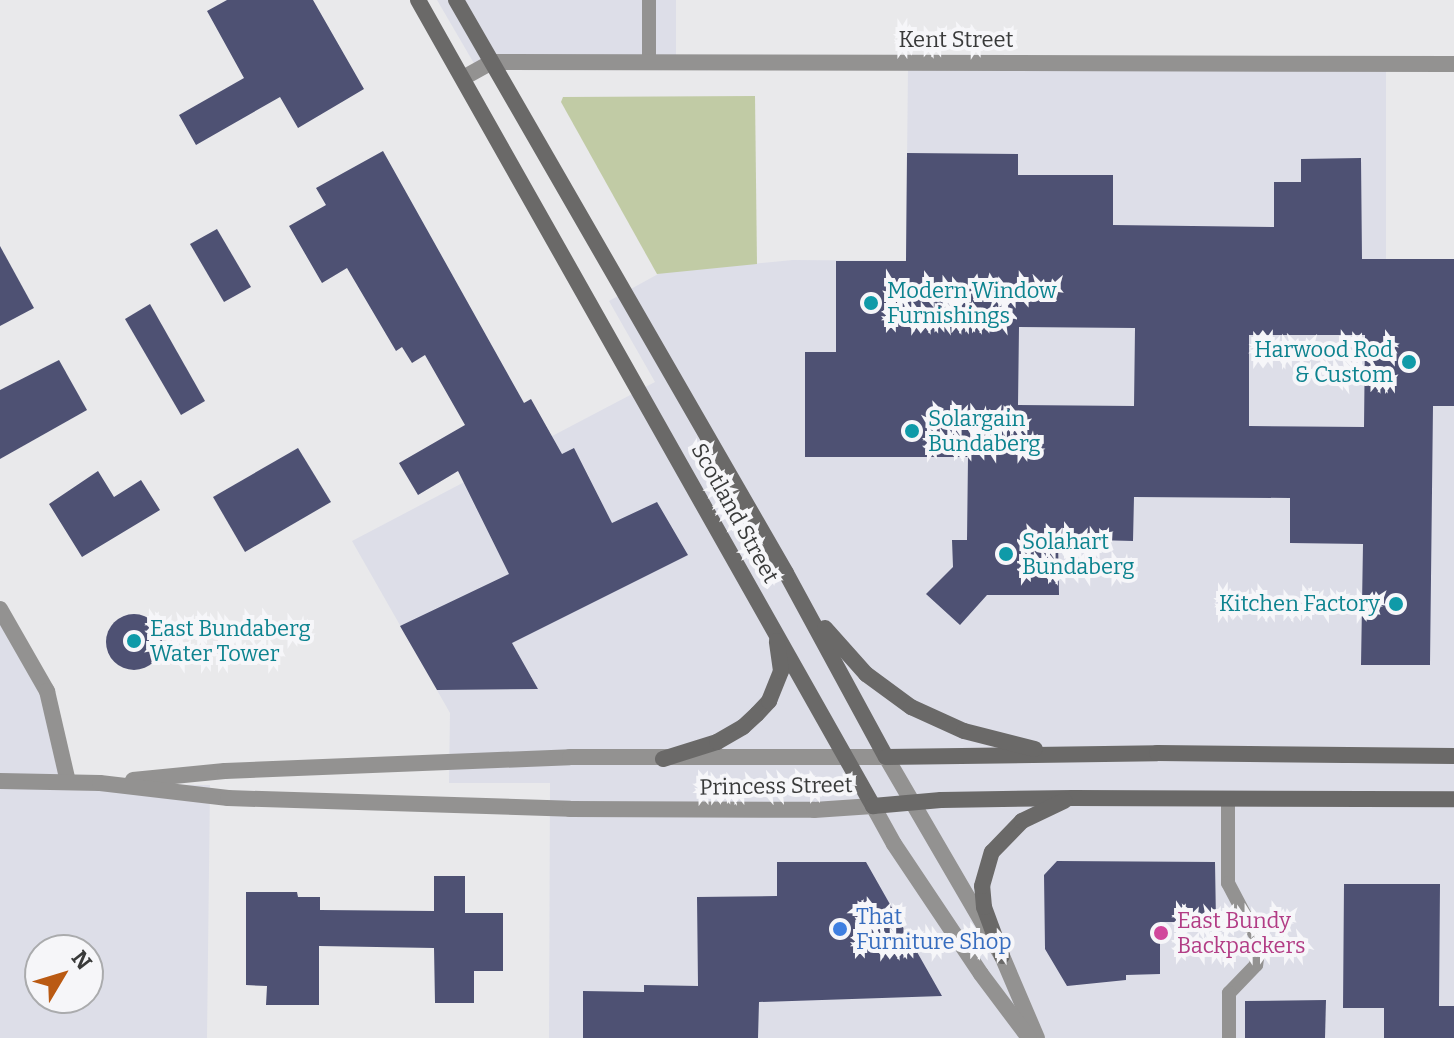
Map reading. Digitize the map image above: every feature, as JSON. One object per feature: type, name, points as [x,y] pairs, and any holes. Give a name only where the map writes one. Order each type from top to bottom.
[{"type":"main road","name":"Scotland Street","points":[[418,0],[873,806]]},
{"type":"main road","name":"Scotland Street","points":[[456,0],[803,603],[886,757]]},
{"type":"main road","points":[[803,603],[866,674],[911,707],[964,731],[1060,755]]},
{"type":"main road","points":[[663,759],[732,735],[769,701],[781,671],[772,623]]},
{"type":"main road","name":"Princess Street","points":[[886,757],[1454,756]]},
{"type":"main road","points":[[1002,956],[984,907],[982,886],[992,852],[1022,821],[1073,798]]},
{"type":"main road","name":"Princess Street","points":[[873,806],[911,802],[1073,798],[1454,799]]},
{"type":"street","name":"Kent Street","points":[[463,78],[492,62],[1454,64]]},
{"type":"street","points":[[0,609],[47,691],[68,782]]},
{"type":"street","name":"Princess Street","points":[[100,783],[225,771],[570,757],[886,757]]},
{"type":"street","name":"Scotland Street","points":[[886,757],[1002,956],[1037,1038]]},
{"type":"street","name":"Princess Street","points":[[0,781],[100,783],[228,798],[570,809],[814,810],[873,806]]},
{"type":"street","name":"Scotland Street","points":[[873,806],[894,844],[981,974],[1029,1038]]},
{"type":"lane","points":[[649,0],[649,62]]},
{"type":"lane","points":[[1228,799],[1228,883],[1259,942],[1256,965],[1229,993],[1229,1038]]},
{"type":"shaded area","points":[[437,0],[676,0],[676,64],[495,64],[479,72]]},
{"type":"shaded area","points":[[908,66],[1386,67],[1386,259],[1454,259],[1454,1038],[549,1038],[550,783],[449,783],[450,713],[352,541],[655,382],[609,301],[660,273],[793,260],[906,261]]},
{"type":"shaded area","points":[[0,602],[49,688],[71,784],[210,785],[207,1038],[0,1038]]},
{"type":"green space","points":[[755,96],[757,264],[657,274],[561,102],[563,97]]},
{"type":"building","points":[[227,0],[313,0],[364,89],[298,128],[280,97],[196,145],[179,115],[244,78],[207,11]]},
{"type":"building","points":[[383,151],[524,403],[531,399],[562,454],[574,448],[612,523],[657,502],[688,555],[512,643],[538,689],[437,690],[400,626],[509,574],[458,471],[418,495],[399,463],[465,425],[425,355],[412,363],[402,347],[396,351],[347,268],[322,283],[289,226],[326,205],[316,188]]},
{"type":"building","points":[[907,153],[1018,154],[1018,175],[1113,175],[1113,225],[1274,227],[1274,182],[1301,182],[1301,159],[1361,158],[1362,259],[1454,259],[1454,406],[1433,406],[1430,665],[1361,665],[1363,544],[1290,543],[1290,498],[1134,497],[1133,541],[1058,539],[1059,595],[987,595],[960,625],[926,594],[953,567],[952,540],[967,540],[968,457],[805,457],[805,352],[836,352],[836,261],[906,261]],"holes":[[[1019,327],[1135,328],[1134,406],[1018,405]],[[1249,335],[1365,335],[1364,427],[1249,426]]]},
{"type":"building","points":[[217,229],[251,287],[224,302],[190,244]]},
{"type":"building","points":[[0,246],[34,308],[0,326]]},
{"type":"building","points":[[150,304],[205,401],[181,415],[125,319]]},
{"type":"building","points":[[59,360],[87,410],[0,459],[0,390]]},
{"type":"building","points":[[298,448],[331,502],[245,552],[213,497]]},
{"type":"building","points":[[98,471],[114,497],[141,480],[160,510],[82,557],[49,504]]},
{"type":"building","name":"East Bundaberg Water Tower","points":[[134,614],[154,622],[162,642],[154,662],[134,670],[114,662],[106,642],[114,622]]},
{"type":"building","points":[[1057,861],[1215,862],[1216,922],[1160,922],[1160,974],[1126,975],[1126,980],[1067,986],[1045,949],[1044,875]]},
{"type":"building","points":[[777,862],[866,862],[942,996],[759,1002],[758,1038],[583,1038],[583,991],[644,992],[644,985],[698,986],[697,897],[777,896]]},
{"type":"building","points":[[434,876],[465,876],[465,913],[503,913],[503,971],[474,971],[474,1003],[435,1003],[434,948],[319,946],[319,1005],[266,1005],[267,986],[246,985],[246,892],[297,892],[298,897],[320,897],[320,910],[434,911]]},
{"type":"building","points":[[1344,884],[1440,884],[1439,1006],[1454,1006],[1454,1038],[1384,1038],[1384,1008],[1343,1008]]},
{"type":"building","points":[[1326,1000],[1325,1038],[1245,1038],[1245,1001]]},
{"type":"place","name":"Modern Window Furnishings","points":[[871,303]]},
{"type":"place","name":"Harwood Rod & Custom","points":[[1409,362]]},
{"type":"place","name":"Solargain Bundaberg","points":[[912,431]]},
{"type":"place","name":"Solahart Bundaberg","points":[[1006,554]]},
{"type":"place","name":"Kitchen Factory","points":[[1396,604]]},
{"type":"place","name":"East Bundaberg Water Tower","points":[[134,641]]},
{"type":"place","name":"That Furniture Shop","points":[[840,929]]},
{"type":"place","name":"East Bundy Backpackers","points":[[1161,933]]}]
